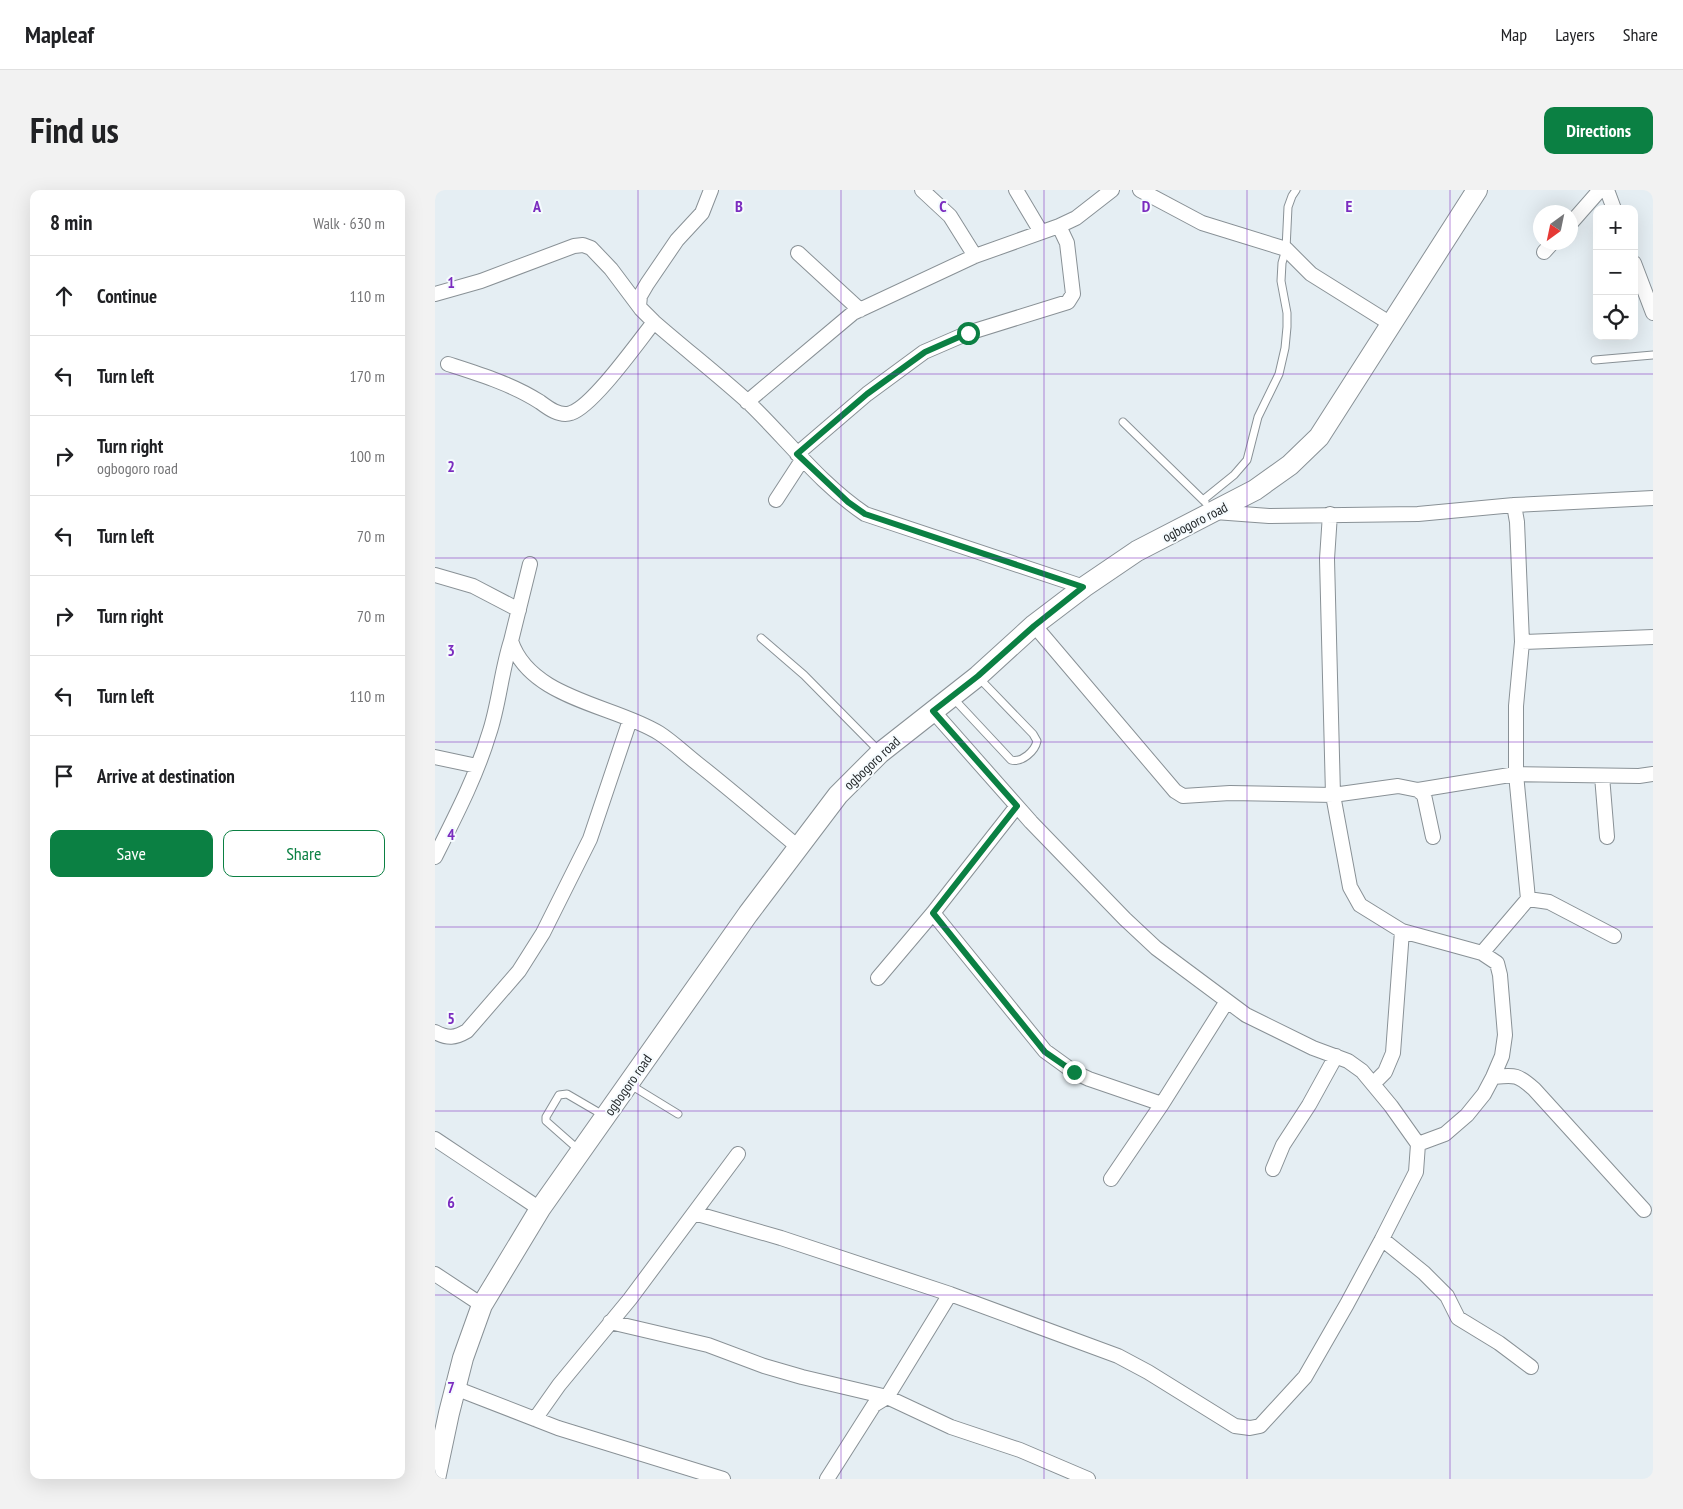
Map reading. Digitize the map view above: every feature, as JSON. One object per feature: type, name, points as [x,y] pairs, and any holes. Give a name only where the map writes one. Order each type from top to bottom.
[{"type":"street","points":[[639,306],[640,296],[647,284],[677,240],[702,213],[711,190]]},
{"type":"street","points":[[922,190],[950,216],[975,256]]},
{"type":"street","points":[[1016,190],[1041,232]]},
{"type":"street","points":[[747,402],[837,326],[860,310],[975,256],[1059,226],[1076,218],[1112,190]]},
{"type":"street","points":[[1140,190],[1202,223],[1286,249],[1311,274],[1391,324]]},
{"type":"street","name":"ogbogoro road","points":[[435,1479],[463,1358],[482,1305],[540,1210],[748,914],[838,795],[880,753],[978,676],[1034,626],[1083,587],[1209,506],[1255,490],[1290,464],[1319,437],[1477,190]]},
{"type":"street","points":[[1578,215],[1600,190]]},
{"type":"street","points":[[1607,190],[1613,205]]},
{"type":"street","points":[[775,500],[799,457],[867,394],[925,352],[968,333],[1068,302],[1073,294],[1067,244],[1059,226]]},
{"type":"street","points":[[435,294],[481,281],[574,246],[591,248],[611,269],[639,306],[654,322],[747,402],[799,457],[848,502],[865,514],[1083,587]]},
{"type":"street","points":[[798,253],[860,310]]},
{"type":"street","points":[[1638,274],[1653,313]]},
{"type":"street","points":[[448,364],[489,377],[519,390],[553,410],[571,413],[581,407],[601,388],[654,322]]},
{"type":"street","points":[[1209,506],[1269,516],[1418,514],[1514,505],[1653,498]]},
{"type":"street","points":[[1481,952],[1528,899],[1516,774],[1516,706],[1522,642],[1517,522],[1514,505]]},
{"type":"street","points":[[1330,514],[1327,559],[1333,795],[1350,888],[1360,905],[1402,931],[1481,952],[1497,963],[1500,975],[1505,1035],[1502,1056],[1493,1077],[1484,1094],[1467,1115],[1445,1134],[1419,1144]]},
{"type":"street","points":[[435,857],[463,802],[490,733],[505,661],[530,564]]},
{"type":"street","points":[[435,575],[473,586],[519,610]]},
{"type":"street","points":[[1034,626],[1175,792],[1183,796],[1229,794],[1333,795],[1398,786],[1418,790],[1516,774],[1602,776],[1653,774]]},
{"type":"street","points":[[1522,642],[1653,637]]},
{"type":"street","points":[[511,641],[515,652],[524,666],[551,685],[582,702],[631,720],[659,733],[798,847]]},
{"type":"street","points":[[694,1213],[781,1238],[950,1294],[1118,1356],[1148,1372],[1235,1426],[1250,1428],[1260,1426],[1305,1377],[1382,1239],[1416,1172],[1419,1144],[1391,1106],[1361,1071],[1348,1061],[1313,1048],[1246,1015],[1156,948],[1125,919],[1017,806],[933,711]]},
{"type":"street","points":[[435,1032],[445,1037],[456,1037],[467,1031],[519,971],[543,933],[590,840],[631,720]]},
{"type":"street","points":[[435,757],[477,766]]},
{"type":"street","points":[[1602,776],[1607,837]]},
{"type":"street","points":[[1418,790],[1424,795],[1433,837]]},
{"type":"street","points":[[878,978],[933,913],[1017,806]]},
{"type":"street","points":[[1528,899],[1549,902],[1615,936]]},
{"type":"street","points":[[933,913],[1045,1052],[1089,1080],[1162,1104]]},
{"type":"street","points":[[1373,1084],[1385,1072],[1393,1053],[1402,931]]},
{"type":"street","points":[[1111,1179],[1162,1104],[1227,1001]]},
{"type":"street","points":[[1273,1169],[1283,1145],[1309,1105],[1336,1056]]},
{"type":"street","points":[[1493,1077],[1511,1076],[1523,1078],[1644,1210]]},
{"type":"street","points":[[435,1139],[540,1210]]},
{"type":"street","points":[[535,1419],[559,1385],[630,1300],[738,1154]]},
{"type":"street","points":[[1382,1239],[1424,1273],[1447,1296],[1458,1318],[1499,1343],[1531,1367]]},
{"type":"street","points":[[435,1274],[458,1291],[482,1305]]},
{"type":"street","points":[[827,1479],[878,1398],[950,1294]]},
{"type":"street","points":[[611,1322],[708,1345],[764,1366],[878,1398],[951,1427],[1021,1450],[1088,1479]]},
{"type":"street","points":[[455,1388],[558,1428],[723,1479]]},
{"type":"lane","points":[[1123,422],[1209,506],[1247,460],[1258,417],[1279,374],[1285,348],[1287,313],[1281,281],[1282,263],[1286,249],[1288,207],[1296,190]]},
{"type":"lane","points":[[1595,360],[1653,355]]},
{"type":"lane","points":[[761,638],[804,676],[880,753]]},
{"type":"lane","points":[[952,696],[1011,760],[1020,760],[1033,751],[1037,741],[1033,734],[978,676]]},
{"type":"lane","points":[[628,1084],[678,1114]]},
{"type":"lane","points":[[581,1152],[546,1122],[546,1117],[559,1096],[567,1094],[606,1116]]},
{"type":"route","points":[[968,333],[925,352],[867,394],[797,454],[848,502],[865,514],[1083,587],[1034,626],[978,676],[933,711],[1017,806],[933,913],[1045,1052],[1074,1072]]}]
